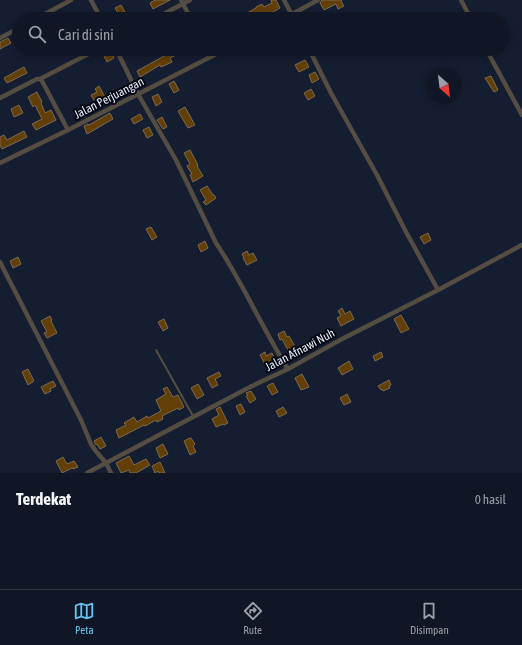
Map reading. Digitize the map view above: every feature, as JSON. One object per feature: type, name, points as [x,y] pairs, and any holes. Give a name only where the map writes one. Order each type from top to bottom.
[{"type":"street","points":[[49,12],[71,0]]},
{"type":"street","points":[[91,0],[97,12]]},
{"type":"street","points":[[166,12],[182,2],[190,0]]},
{"type":"street","points":[[284,0],[290,12]]},
{"type":"street","points":[[300,12],[318,0]]},
{"type":"street","points":[[461,0],[467,12]]},
{"type":"street","points":[[182,2],[187,12]]},
{"type":"street","points":[[0,38],[12,32]]},
{"type":"street","points":[[0,98],[84,56]]},
{"type":"street","points":[[119,56],[138,94],[176,160],[216,243],[288,369]]},
{"type":"street","points":[[312,56],[438,290]]},
{"type":"street","points":[[490,56],[522,114]]},
{"type":"street","name":"Jalan Perjuangan","points":[[0,163],[211,57]]},
{"type":"street","points":[[40,79],[68,130]]},
{"type":"street","name":"Jalan Afnawi Nuh","points":[[87,473],[522,245]]},
{"type":"street","points":[[0,262],[81,420],[91,444],[106,463],[111,473]]},
{"type":"lane","points":[[156,350],[194,418]]},
{"type":"building","points":[[155,0],[170,0],[153,9],[150,3]]},
{"type":"building","points":[[271,0],[276,0],[280,8],[273,12],[249,12],[262,4],[264,7],[272,3]]},
{"type":"building","points":[[322,0],[342,0],[341,1],[344,6],[338,9],[336,4],[324,10],[320,3]]},
{"type":"building","points":[[121,5],[125,12],[117,12],[115,8]]},
{"type":"building","points":[[8,38],[11,43],[0,49],[0,42]]},
{"type":"building","points":[[104,56],[113,56],[114,58],[107,62]]},
{"type":"building","points":[[164,56],[174,56],[170,58],[172,62],[161,67],[160,65],[140,77],[137,71]]},
{"type":"building","points":[[305,60],[309,67],[299,72],[295,65]]},
{"type":"building","points":[[24,67],[27,73],[7,83],[4,78]]},
{"type":"building","points":[[315,72],[319,79],[312,83],[309,75]]},
{"type":"building","points":[[491,76],[498,90],[494,92],[485,78]]},
{"type":"building","points":[[174,81],[179,90],[174,93],[169,84]]},
{"type":"building","points":[[99,86],[105,97],[100,99],[99,97],[94,100],[91,95],[97,92],[95,89]]},
{"type":"building","points":[[311,89],[315,96],[308,100],[304,93]]},
{"type":"building","points":[[37,92],[45,113],[51,110],[56,120],[36,130],[32,124],[42,119],[35,105],[33,107],[28,97]]},
{"type":"building","points":[[158,94],[162,102],[156,106],[152,97]]},
{"type":"building","points":[[19,105],[23,113],[14,117],[11,109]]},
{"type":"building","points":[[185,107],[195,125],[188,128],[178,111]]},
{"type":"building","points":[[110,113],[113,119],[87,134],[84,126],[89,125]]},
{"type":"building","points":[[140,114],[143,119],[134,124],[131,119]]},
{"type":"building","points":[[162,117],[167,127],[163,129],[157,120]]},
{"type":"building","points":[[149,127],[153,135],[147,138],[143,130]]},
{"type":"building","points":[[24,131],[27,137],[2,149],[0,145],[0,137],[4,135],[7,140]]},
{"type":"building","points":[[190,150],[203,176],[193,182],[190,175],[192,174],[187,166],[190,164],[184,153]]},
{"type":"building","points":[[207,186],[216,198],[206,205],[203,202],[206,200],[200,190]]},
{"type":"building","points":[[151,227],[157,237],[152,240],[146,229]]},
{"type":"building","points":[[428,233],[431,240],[424,244],[420,237]]},
{"type":"building","points":[[205,241],[208,248],[201,252],[198,245]]},
{"type":"building","points":[[247,251],[249,255],[253,253],[257,260],[247,265],[242,254]]},
{"type":"building","points":[[18,257],[21,264],[13,268],[10,261]]},
{"type":"building","points":[[342,308],[345,314],[350,311],[354,319],[341,326],[337,318],[341,316],[338,311]]},
{"type":"building","points":[[401,315],[409,329],[401,333],[394,319]]},
{"type":"building","points":[[50,316],[57,333],[47,338],[44,333],[47,332],[41,321]]},
{"type":"building","points":[[164,319],[168,328],[163,331],[158,322]]},
{"type":"building","points":[[284,331],[287,337],[289,336],[297,350],[290,354],[282,339],[280,340],[278,334]]},
{"type":"building","points":[[265,352],[266,356],[272,353],[275,360],[266,366],[260,355]]},
{"type":"building","points":[[381,352],[383,357],[375,361],[373,356]]},
{"type":"building","points":[[349,361],[353,369],[342,375],[338,368]]},
{"type":"building","points":[[28,369],[34,381],[28,385],[22,372]]},
{"type":"building","points":[[219,372],[221,376],[215,379],[218,385],[212,388],[207,378]]},
{"type":"building","points":[[302,374],[309,387],[301,390],[295,378]]},
{"type":"building","points":[[389,380],[391,385],[389,386],[390,388],[383,391],[382,389],[381,390],[378,386]]},
{"type":"building","points":[[53,381],[56,386],[45,394],[41,387]]},
{"type":"building","points":[[273,383],[278,392],[272,395],[267,386]]},
{"type":"building","points":[[198,384],[204,395],[197,399],[191,388]]},
{"type":"building","points":[[167,387],[173,397],[178,395],[184,407],[179,410],[178,408],[162,416],[163,419],[157,422],[156,420],[145,426],[144,425],[119,438],[116,430],[126,425],[124,423],[134,417],[137,422],[147,416],[148,418],[161,411],[156,400],[166,394],[163,389]]},
{"type":"building","points":[[251,391],[256,399],[250,403],[246,393]]},
{"type":"building","points":[[347,394],[351,402],[344,405],[340,398]]},
{"type":"building","points":[[241,404],[245,412],[240,415],[236,406]]},
{"type":"building","points":[[220,407],[228,423],[216,427],[212,419],[219,415],[216,409]]},
{"type":"building","points":[[283,407],[287,413],[279,417],[276,411]]},
{"type":"building","points":[[101,437],[106,446],[100,449],[94,441]]},
{"type":"building","points":[[190,438],[195,444],[193,446],[196,452],[190,455],[184,441]]},
{"type":"building","points":[[163,444],[168,454],[160,458],[156,448]]},
{"type":"building","points":[[129,456],[134,465],[146,459],[150,465],[136,473],[130,473],[129,470],[121,473],[116,463]]},
{"type":"building","points":[[63,457],[67,464],[74,461],[78,467],[62,473],[56,461]]},
{"type":"building","points":[[160,462],[165,473],[159,473],[158,471],[155,473],[152,466]]}]
